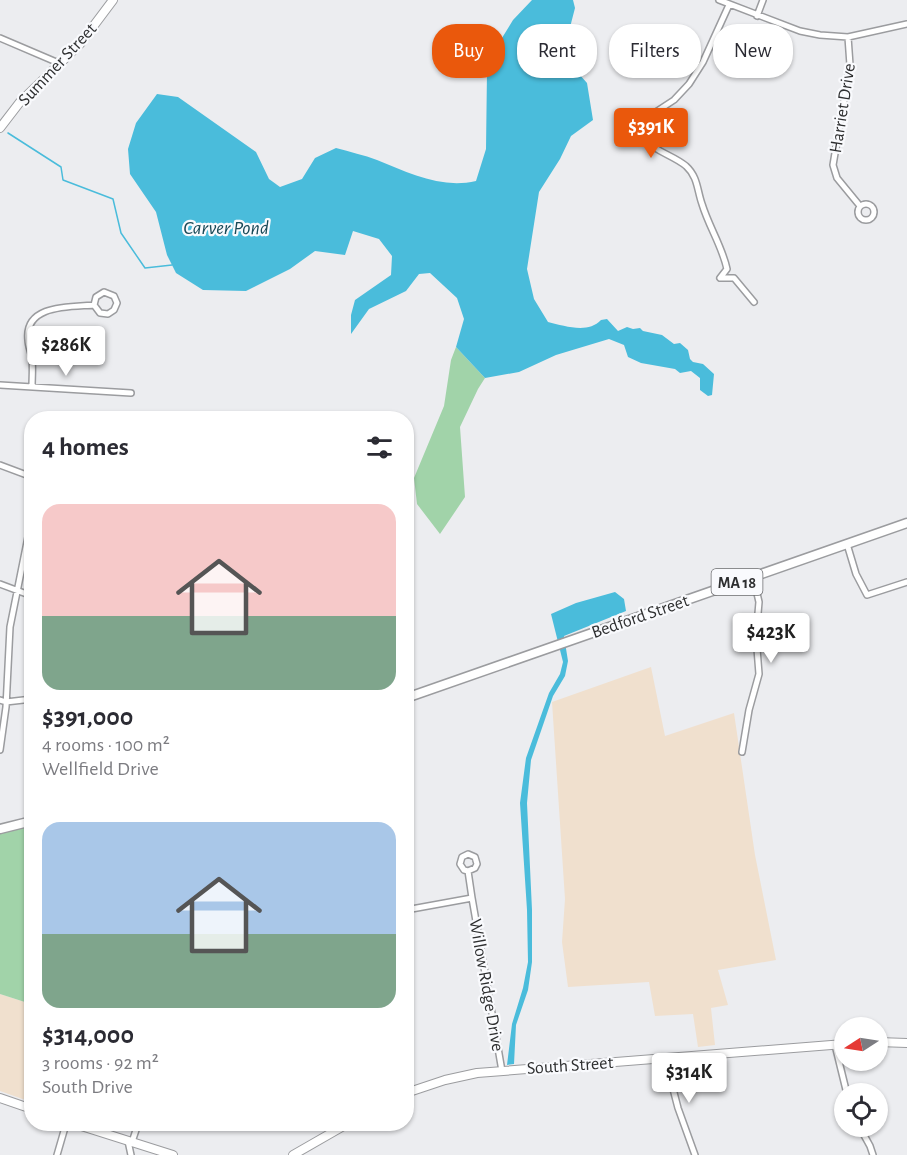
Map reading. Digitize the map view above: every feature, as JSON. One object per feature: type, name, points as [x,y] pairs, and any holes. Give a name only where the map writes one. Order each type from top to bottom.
[{"type":"main road","name":"Bedford Street","points":[[414,695],[907,523]]},
{"type":"main road","points":[[0,829],[24,822]]},
{"type":"street","name":"Summer Street","points":[[0,128],[20,102],[86,37],[112,0]]},
{"type":"street","points":[[719,0],[809,34],[848,37],[907,24]]},
{"type":"street","points":[[757,16],[763,0]]},
{"type":"street","points":[[729,5],[703,62],[689,84],[674,100],[648,117],[646,141],[687,167],[693,175],[702,205],[724,252],[727,269],[720,278],[734,278],[754,302]]},
{"type":"street","name":"Harriet Drive","points":[[848,37],[850,65],[833,165],[837,178],[860,206]]},
{"type":"street","points":[[0,38],[61,64]]},
{"type":"street","points":[[104,292],[112,294],[117,303],[113,312],[105,315],[98,312],[94,305],[98,295],[104,292]]},
{"type":"street","points":[[32,387],[28,331],[34,320],[40,314],[50,310],[94,305]]},
{"type":"street","points":[[0,385],[131,393]]},
{"type":"street","points":[[0,465],[24,474]]},
{"type":"street","points":[[847,544],[856,574],[867,595],[907,582]]},
{"type":"street","points":[[0,750],[9,637],[24,557]]},
{"type":"street","points":[[742,752],[749,710],[759,674],[756,636],[759,602],[753,576]]},
{"type":"street","points":[[0,584],[24,594]]},
{"type":"street","points":[[3,701],[24,700]]},
{"type":"street","name":"Willow Ridge Drive","points":[[468,871],[502,1071]]},
{"type":"street","name":"Willow Ridge Drive","points":[[414,909],[472,898]]},
{"type":"street","points":[[888,1042],[907,1043]]},
{"type":"street","name":"South Street","points":[[414,1090],[455,1077],[502,1071],[834,1045]]},
{"type":"street","points":[[665,1058],[678,1108],[695,1155]]},
{"type":"street","points":[[0,1098],[24,1106]]},
{"type":"street","points":[[57,1155],[64,1131]]},
{"type":"street","points":[[98,1131],[173,1155]]},
{"type":"street","points":[[130,1155],[130,1141],[135,1131]]},
{"type":"street","points":[[293,1155],[335,1131]]},
{"type":"street","points":[[865,1137],[873,1155]]},
{"type":"shaded area","points":[[651,667],[665,736],[734,713],[755,855],[776,960],[718,970],[728,1005],[711,1008],[715,1045],[698,1047],[693,1014],[655,1016],[649,982],[568,987],[562,942],[565,899],[552,702]]},
{"type":"shaded area","points":[[0,994],[24,1002],[24,1100],[0,1091]]},
{"type":"green space","points":[[456,347],[485,378],[460,427],[465,497],[440,534],[417,504],[414,478],[444,406],[451,360]]},
{"type":"green space","points":[[24,827],[24,1002],[0,994],[0,833]]},
{"type":"water","name":"Carver Pond","points":[[532,0],[573,0],[575,8],[571,24],[517,24],[517,78],[583,78],[587,83],[593,120],[571,136],[560,159],[539,192],[527,269],[534,299],[548,322],[583,328],[607,319],[618,331],[627,327],[640,328],[643,331],[662,335],[674,344],[680,343],[688,350],[693,362],[703,364],[714,374],[712,395],[708,396],[700,390],[700,378],[691,371],[680,373],[675,369],[641,363],[628,357],[624,345],[609,339],[556,355],[519,372],[485,378],[456,347],[464,319],[457,298],[430,273],[419,274],[406,291],[369,309],[351,334],[351,315],[355,300],[391,275],[392,256],[379,239],[353,231],[345,255],[315,251],[290,269],[246,291],[203,290],[176,273],[167,255],[156,212],[130,174],[128,149],[136,123],[157,94],[178,97],[256,152],[269,179],[280,187],[302,179],[315,158],[336,148],[372,158],[425,178],[450,183],[476,181],[486,149],[487,78],[505,78],[505,33],[513,20]]},
{"type":"water","points":[[615,592],[624,599],[626,611],[564,636],[568,661],[565,676],[553,696],[531,760],[527,803],[532,962],[528,990],[516,1025],[514,1064],[507,1065],[512,1024],[528,962],[520,803],[526,758],[549,693],[560,674],[563,662],[551,614],[576,603]]},
{"type":"waterway","points":[[8,133],[61,167],[63,180],[113,199],[121,233],[145,268],[172,265]]}]
